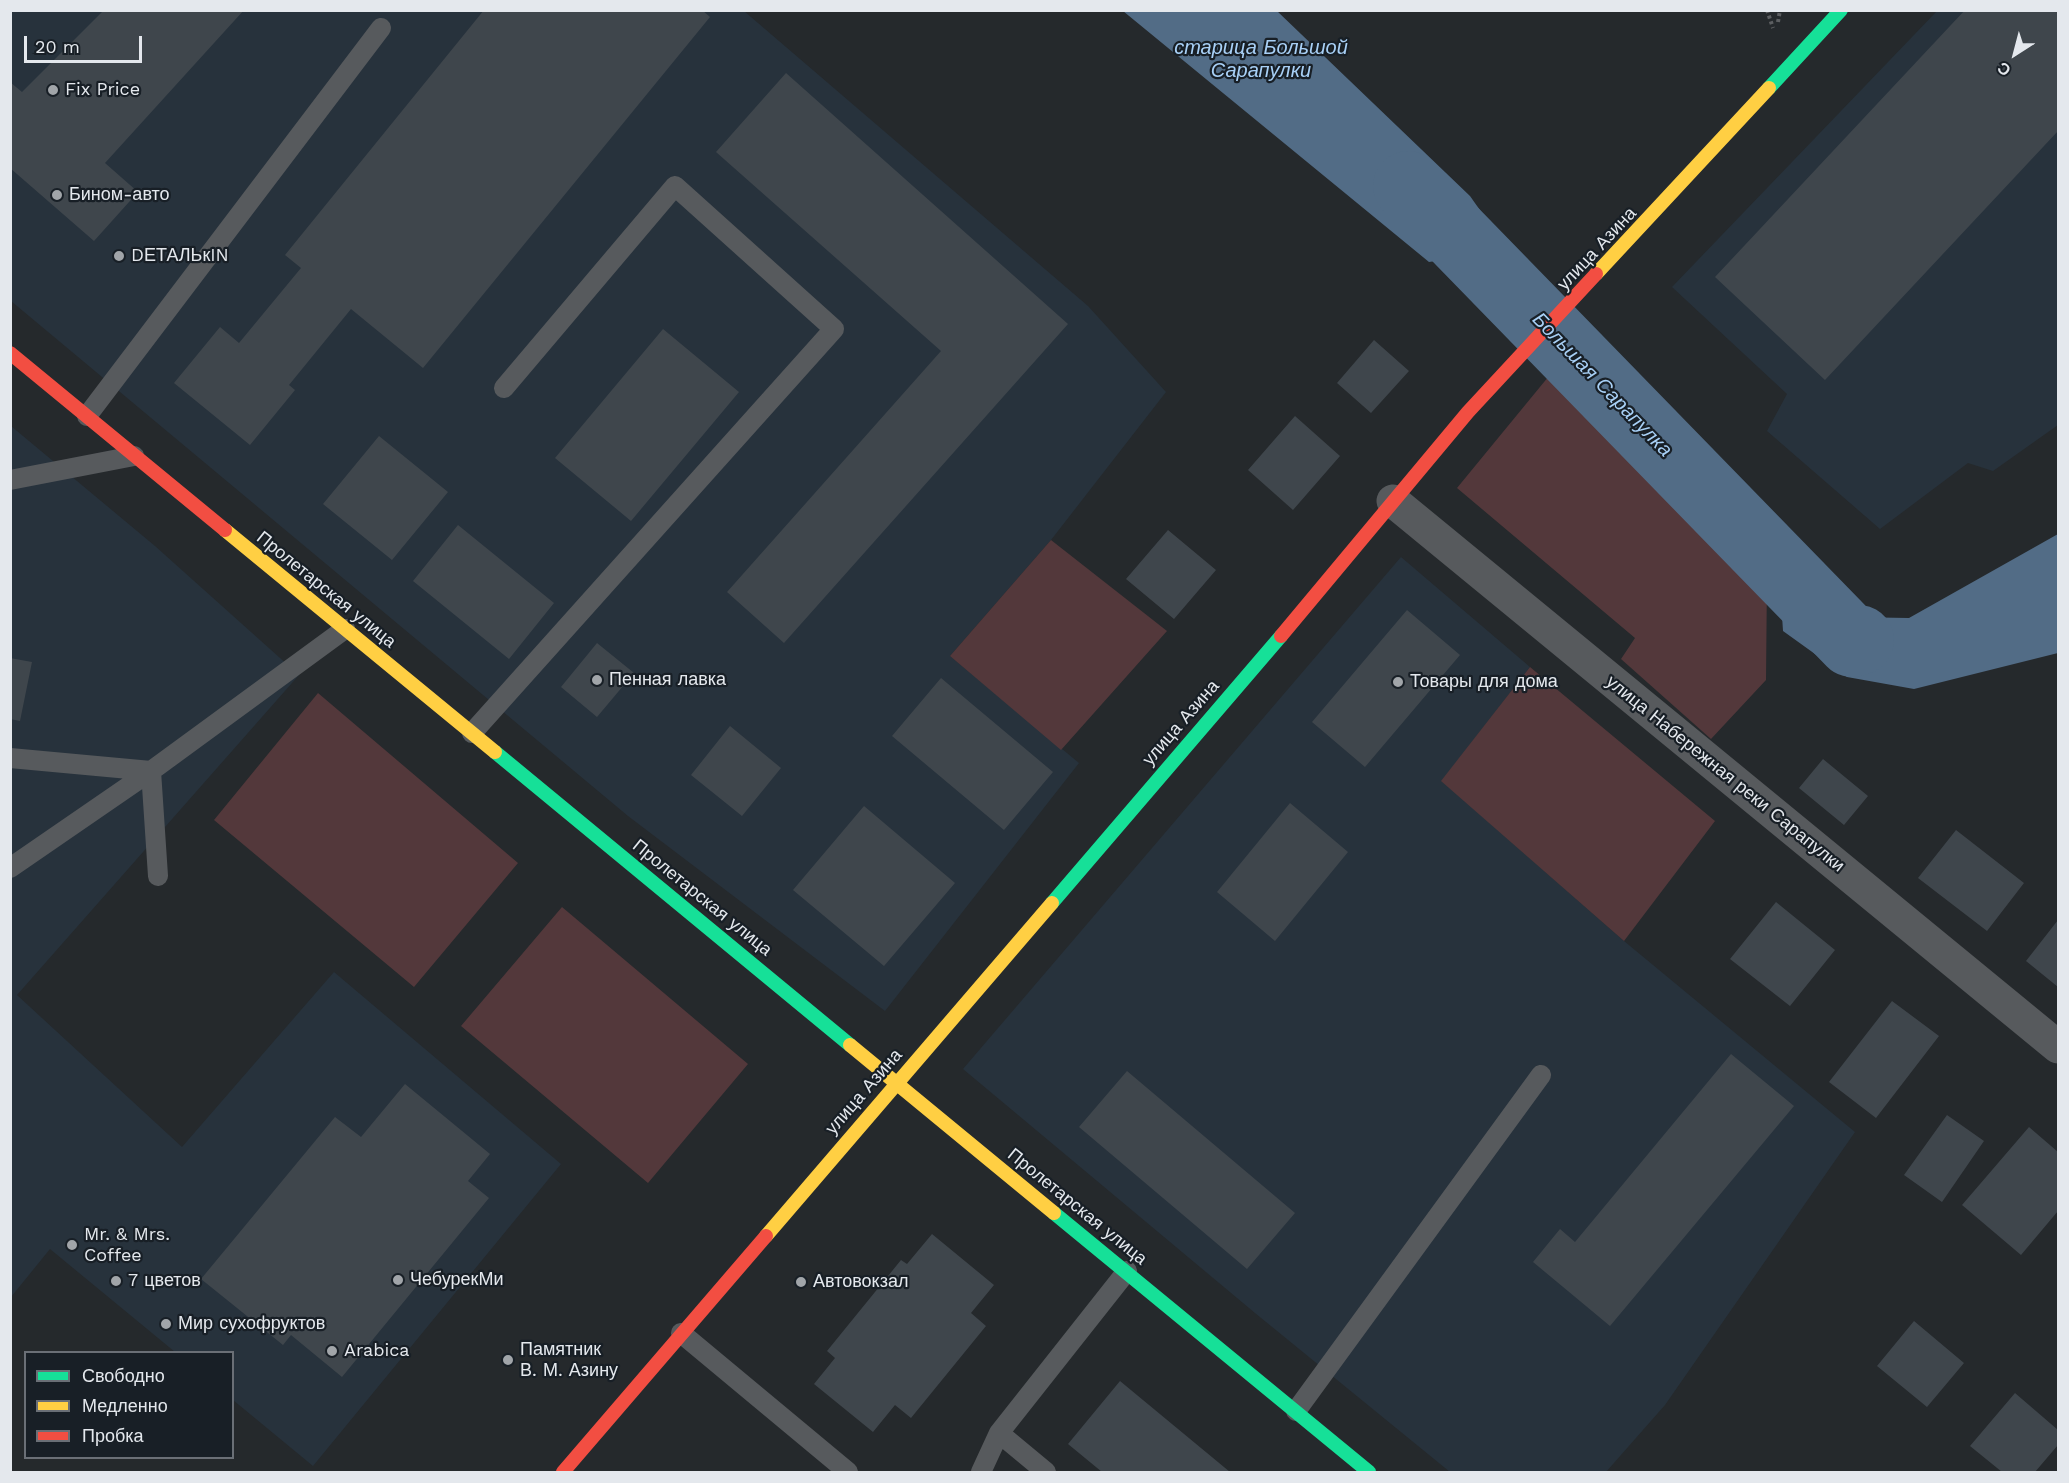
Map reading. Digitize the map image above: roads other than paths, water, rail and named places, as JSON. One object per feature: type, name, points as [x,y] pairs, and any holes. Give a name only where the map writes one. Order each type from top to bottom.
[{"type":"main road","name":"улица Азина","points":[[563,1473],[1377,524],[1393,501],[1468,412],[1684,182],[1841,10]]},
{"type":"main road","name":"Пролетарская улица","points":[[10,353],[1127,1271],[1369,1473]]},
{"type":"street","name":"улица Набережная реки Сарапулки","points":[[1393,501],[2058,1047]]},
{"type":"lane","points":[[87,416],[381,28]]},
{"type":"lane","points":[[472,733],[834,329],[675,186],[504,388]]},
{"type":"lane","points":[[10,480],[134,456]]},
{"type":"lane","points":[[10,868],[151,771],[345,629]]},
{"type":"lane","points":[[10,758],[151,771]]},
{"type":"lane","points":[[151,771],[158,876]]},
{"type":"lane","points":[[1296,1411],[1541,1075]]},
{"type":"lane","points":[[981,1473],[999,1433],[1127,1271]]},
{"type":"lane","points":[[681,1334],[848,1473]]},
{"type":"lane","points":[[999,1433],[1047,1473]]},
{"type":"water","name":"старица Большой Сарапулки","points":[[1123,11],[1277,11],[1470,196],[1508,250],[1429,262]]},
{"type":"water","points":[[2058,534],[2058,653],[1914,689],[1847,677],[1783,631],[1780,585],[1805,567],[1849,617],[1909,618]]},
{"type":"waterway","name":"Большая Сарапулка","points":[[1408,186],[1852,642],[1859,640]]},
{"type":"place","name":"Fix Price","points":[[53,90]]},
{"type":"place","name":"Бином-авто","points":[[57,195]]},
{"type":"place","name":"DЕТАЛЬкIN","points":[[119,256]]},
{"type":"place","name":"Пенная лавка","points":[[597,680]]},
{"type":"place","name":"Товары для дома","points":[[1398,682]]},
{"type":"place","name":"Mr. & Mrs. Coffee","points":[[72,1245]]},
{"type":"place","name":"ЧебурекМи","points":[[398,1280]]},
{"type":"place","name":"7 цветов","points":[[116,1281]]},
{"type":"place","name":"Автовокзал","points":[[801,1282]]},
{"type":"place","name":"Мир сухофруктов","points":[[166,1324]]},
{"type":"place","name":"Arabica","points":[[332,1351]]},
{"type":"place","name":"Памятник В. М. Азину","points":[[508,1360]]}]
